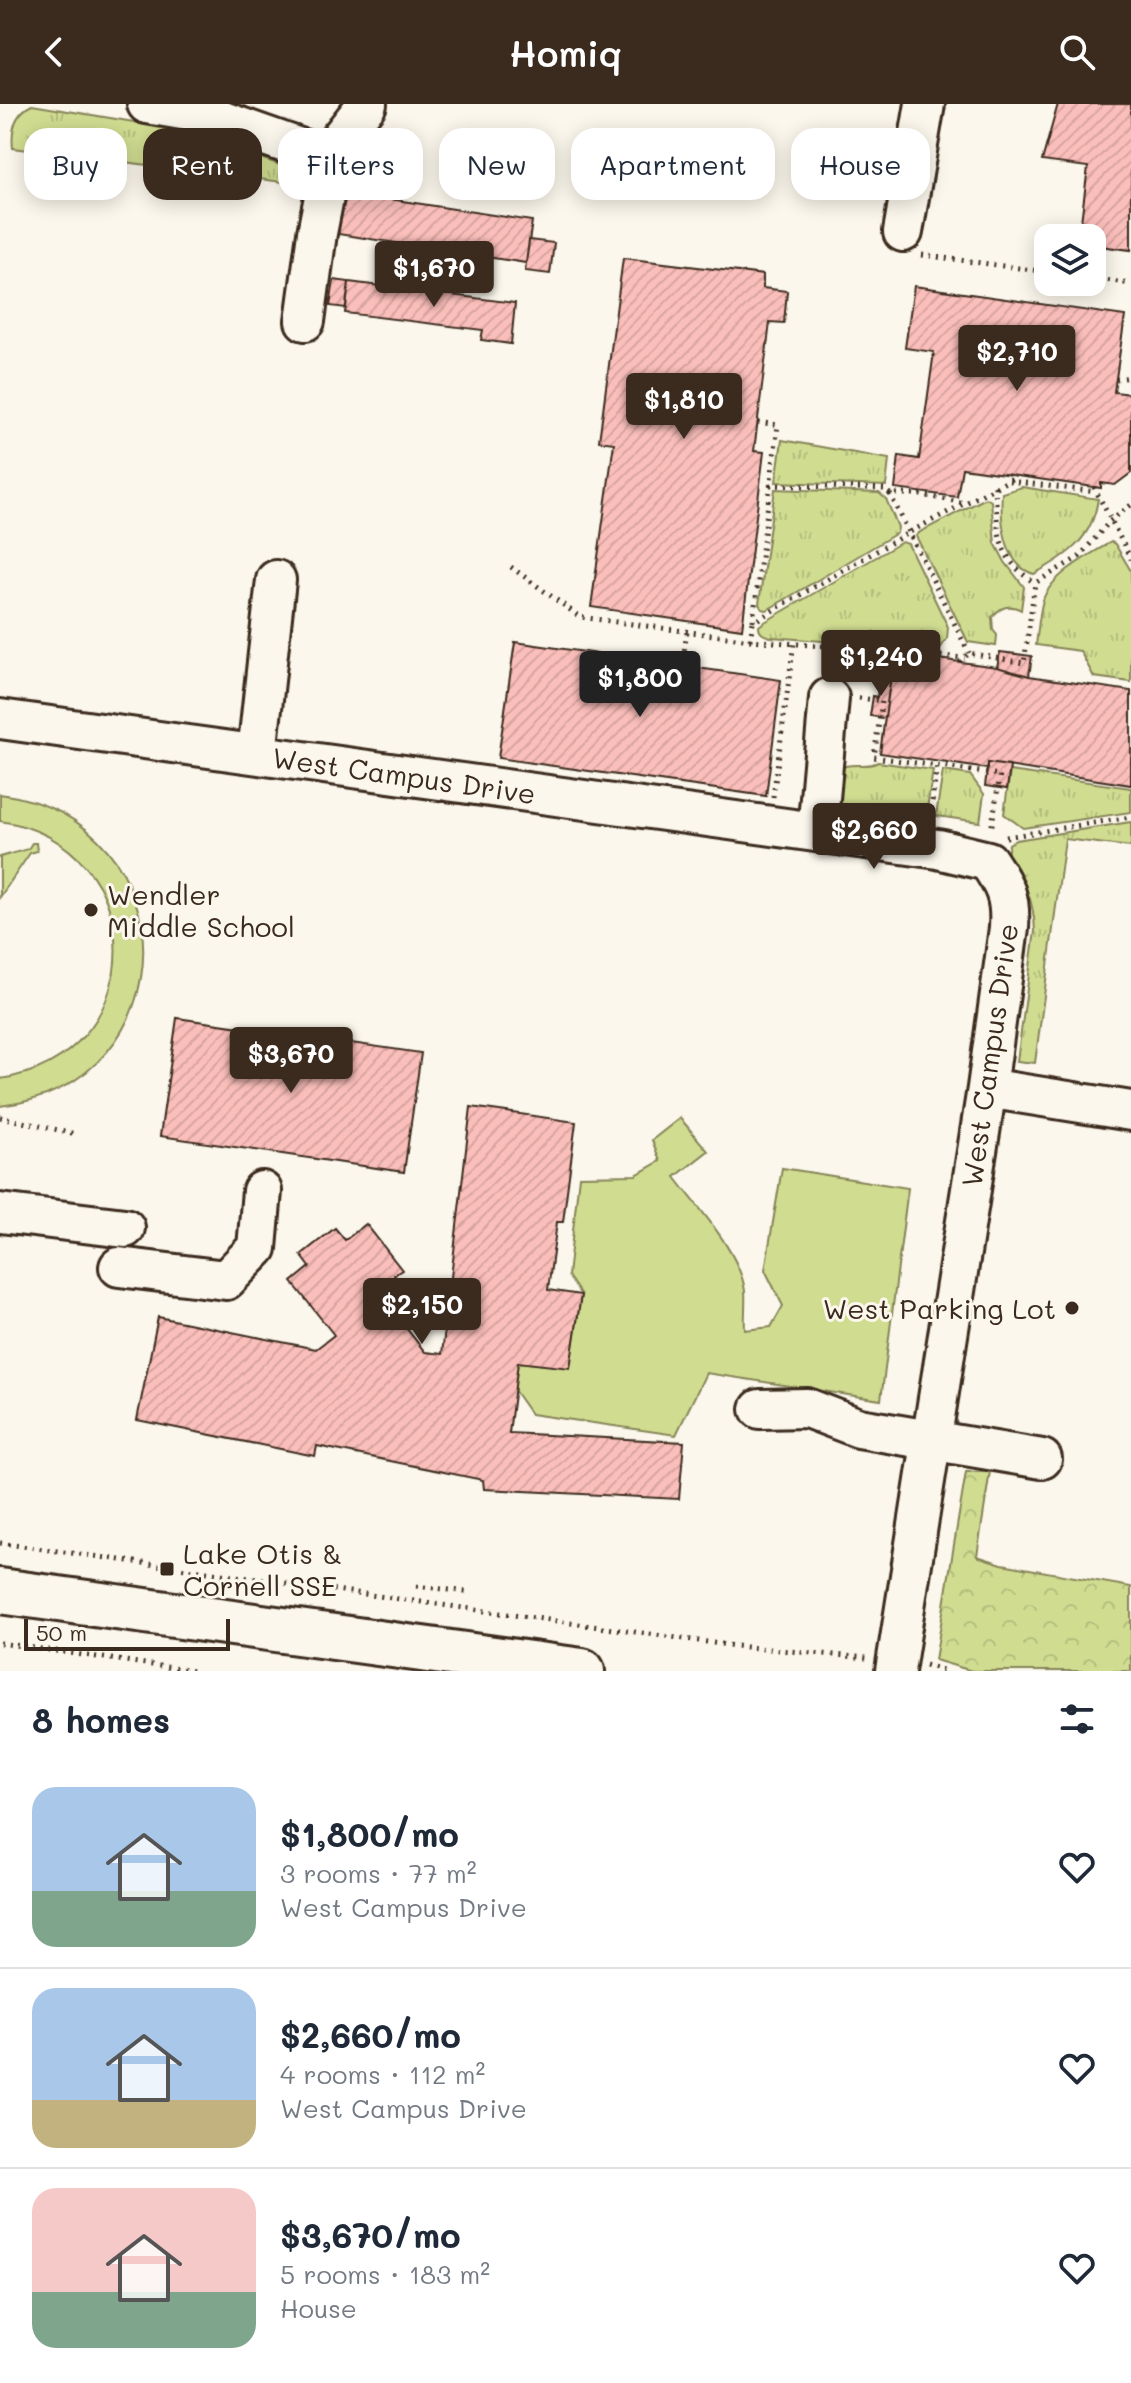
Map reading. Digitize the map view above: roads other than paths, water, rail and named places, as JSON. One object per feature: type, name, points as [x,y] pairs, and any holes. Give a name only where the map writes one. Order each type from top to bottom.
[{"type":"main road","points":[[0,1591],[582,1671]]},
{"type":"street","points":[[147,104],[200,113],[278,140]]},
{"type":"street","points":[[348,128],[367,104]]},
{"type":"street","points":[[912,243],[925,104]]},
{"type":"street","points":[[305,321],[323,200]]},
{"type":"street","points":[[257,754],[276,580]]},
{"type":"street","points":[[817,832],[843,693]]},
{"type":"street","name":"West Campus Drive","points":[[0,719],[817,832],[969,855],[988,861],[1003,883],[1010,904],[1009,928],[931,1439],[886,1665]]},
{"type":"street","points":[[987,1088],[1131,1111]]},
{"type":"street","points":[[119,1267],[226,1280],[257,1248],[262,1191]]},
{"type":"street","points":[[0,1213],[125,1228]]},
{"type":"street","points":[[760,1409],[807,1408],[859,1428],[1042,1459]]},
{"type":"place","name":"Wendler Middle School","points":[[91,910]]},
{"type":"place","name":"West Parking Lot","points":[[1072,1308]]},
{"type":"place","name":"Lake Otis & Cornell SSE","points":[[167,1569]]}]
